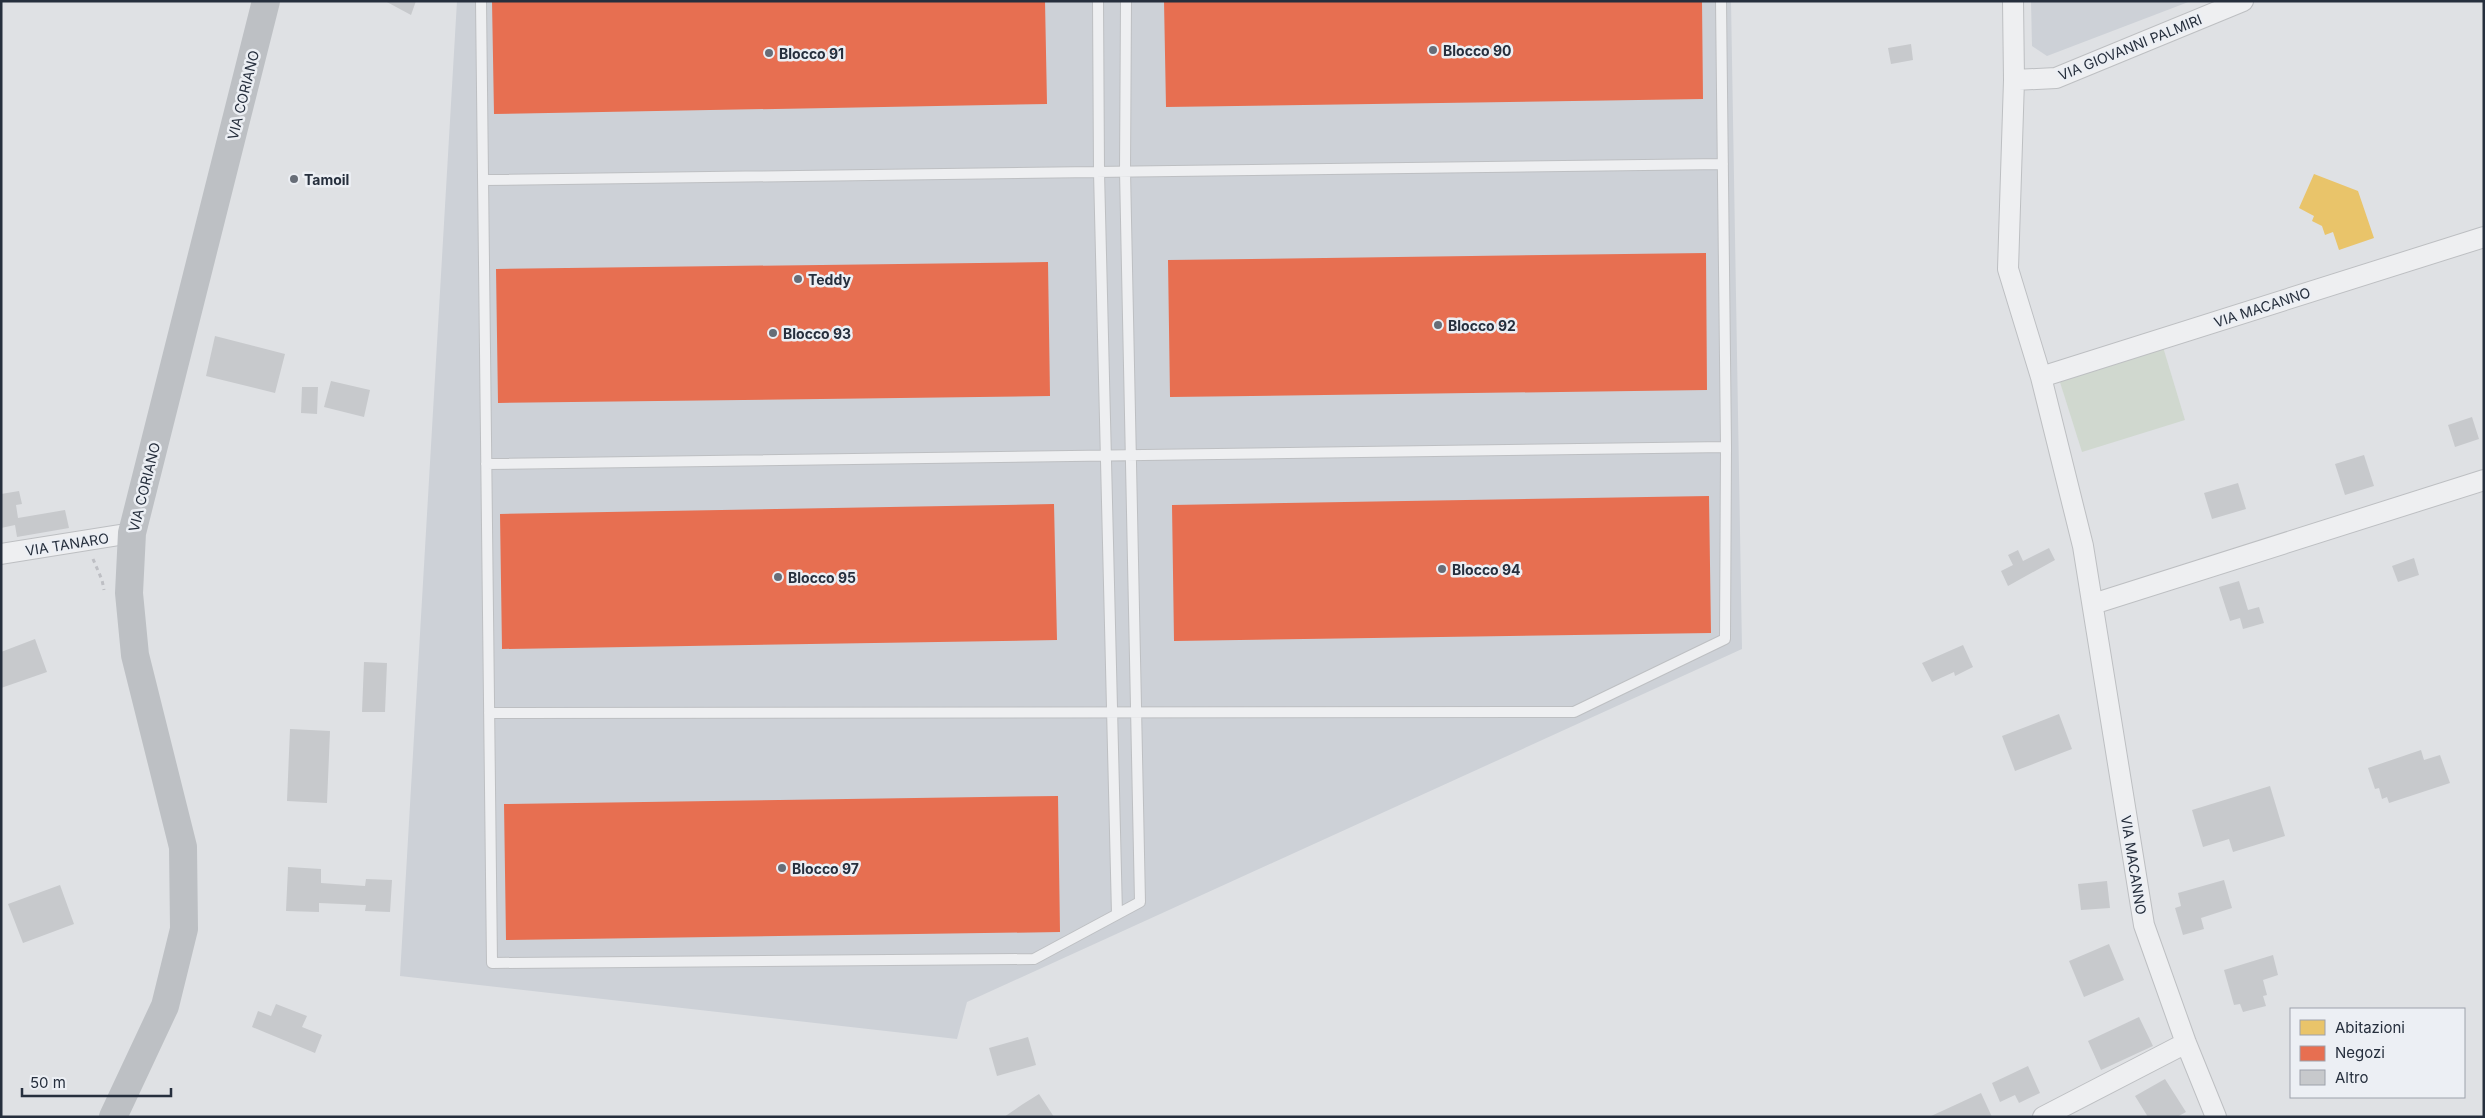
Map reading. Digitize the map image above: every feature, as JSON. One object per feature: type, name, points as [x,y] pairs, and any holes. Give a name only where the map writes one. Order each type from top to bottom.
[{"type":"main road","name":"VIA CORIANO","points":[[113,1117],[165,1006],[184,929],[183,847],[135,655],[129,593],[132,533],[266,1]]},
{"type":"street","name":"VIA MACANNO","points":[[2012,1],[2014,80],[2008,269],[2041,377],[2083,546],[2144,925],[2186,1044],[2216,1117]]},
{"type":"street","name":"VIA GIOVANNI PALMIRI","points":[[2014,80],[2056,78],[2243,1]]},
{"type":"street","name":"VIA MACANNO","points":[[2041,377],[2484,237]]},
{"type":"street","points":[[2093,604],[2484,480]]},
{"type":"street","name":"VIA TANARO","points":[[1,554],[132,533]]},
{"type":"street","points":[[2043,1117],[2186,1044]]},
{"type":"lane","points":[[481,1],[492,963],[1034,959],[1140,902],[1125,171],[1126,1]]},
{"type":"lane","points":[[1098,1],[1099,172],[1117,914]]},
{"type":"lane","points":[[489,712],[1574,712],[1725,639],[1726,447],[1721,1]]},
{"type":"lane","points":[[483,180],[1723,164]]},
{"type":"lane","points":[[486,464],[1726,447]]},
{"type":"shaded area","points":[[457,1],[1731,1],[1742,649],[967,1002],[957,1039],[400,976]]},
{"type":"shaded area","points":[[2031,1],[2191,1],[2047,56],[2032,46]]},
{"type":"shaded area","points":[[2163,347],[2185,420],[2082,452],[2059,379]]},
{"type":"building: Abitazioni","points":[[2314,174],[2358,191],[2374,238],[2339,250],[2333,232],[2325,235],[2322,226],[2312,221],[2314,216],[2299,208]]},
{"type":"building: Negozi","name":"Blocco 91","points":[[492,1],[1045,1],[1047,104],[494,114]]},
{"type":"building: Negozi","name":"Blocco 90","points":[[1164,1],[1702,1],[1703,99],[1166,107]]},
{"type":"building: Negozi","name":"Blocco 92","points":[[1706,253],[1707,390],[1170,397],[1168,260]]},
{"type":"building: Negozi","name":"Blocco 93","points":[[1048,262],[1050,396],[498,403],[496,269]]},
{"type":"building: Negozi","name":"Blocco 94","points":[[1709,496],[1711,633],[1174,641],[1172,505]]},
{"type":"building: Negozi","name":"Blocco 95","points":[[1054,504],[1057,640],[502,649],[500,514]]},
{"type":"building: Negozi","name":"Blocco 97","points":[[1058,796],[1060,932],[506,940],[504,804]]},
{"type":"building: Altro","points":[[385,1],[416,1],[411,15]]},
{"type":"building: Altro","points":[[1911,44],[1913,60],[1891,64],[1888,48]]},
{"type":"building: Altro","points":[[215,336],[285,354],[275,393],[206,376]]},
{"type":"building: Altro","points":[[331,381],[370,390],[364,417],[324,407]]},
{"type":"building: Altro","points":[[302,387],[318,387],[317,414],[301,413]]},
{"type":"building: Altro","points":[[2472,417],[2479,439],[2455,447],[2448,425]]},
{"type":"building: Altro","points":[[2364,455],[2374,486],[2345,495],[2335,464]]},
{"type":"building: Altro","points":[[2238,483],[2246,509],[2212,519],[2204,493]]},
{"type":"building: Altro","points":[[19,491],[22,504],[16,505],[18,518],[65,510],[69,528],[17,537],[15,525],[1,528],[1,494]]},
{"type":"building: Altro","points":[[2049,548],[2055,560],[2008,586],[2001,571],[2013,565],[2008,555],[2018,550],[2023,561]]},
{"type":"building: Altro","points":[[2414,558],[2419,575],[2398,582],[2392,566]]},
{"type":"building: Altro","points":[[2239,581],[2248,610],[2259,607],[2264,623],[2243,629],[2240,618],[2230,621],[2219,587]]},
{"type":"building: Altro","points":[[35,639],[47,672],[1,688],[1,652]]},
{"type":"building: Altro","points":[[1963,645],[1973,667],[1955,676],[1954,672],[1932,682],[1922,663]]},
{"type":"building: Altro","points":[[364,662],[387,663],[385,712],[362,712]]},
{"type":"building: Altro","points":[[2059,714],[2072,749],[2015,771],[2002,736]]},
{"type":"building: Altro","points":[[290,729],[330,731],[327,803],[287,801]]},
{"type":"building: Altro","points":[[2421,750],[2424,760],[2440,755],[2450,783],[2389,803],[2387,797],[2382,799],[2379,788],[2375,789],[2368,768]]},
{"type":"building: Altro","points":[[2270,786],[2285,836],[2233,852],[2229,839],[2203,847],[2192,810]]},
{"type":"building: Altro","points":[[288,867],[321,869],[321,883],[365,886],[366,879],[392,880],[390,912],[365,911],[366,905],[319,903],[319,912],[286,911]]},
{"type":"building: Altro","points":[[2224,880],[2232,908],[2201,918],[2204,929],[2183,935],[2175,908],[2181,906],[2178,893]]},
{"type":"building: Altro","points":[[2107,881],[2110,908],[2081,910],[2078,884]]},
{"type":"building: Altro","points":[[60,885],[74,924],[23,943],[8,904]]},
{"type":"building: Altro","points":[[2109,944],[2124,980],[2084,997],[2069,961]]},
{"type":"building: Altro","points":[[2273,955],[2278,975],[2263,980],[2267,995],[2263,996],[2266,1006],[2243,1012],[2240,1004],[2234,1005],[2224,970]]},
{"type":"building: Altro","points":[[276,1004],[307,1016],[302,1027],[322,1035],[315,1053],[252,1027],[258,1011],[271,1016]]},
{"type":"building: Altro","points":[[2139,1017],[2153,1046],[2101,1070],[2088,1041]]},
{"type":"building: Altro","points":[[1028,1037],[1036,1065],[997,1076],[989,1048]]},
{"type":"building: Altro","points":[[2028,1066],[2040,1093],[2019,1103],[2015,1095],[2000,1102],[1992,1083]]},
{"type":"building: Altro","points":[[2165,1079],[2186,1112],[2177,1117],[2148,1117],[2135,1096]]},
{"type":"building: Altro","points":[[1981,1093],[1992,1117],[1929,1117]]},
{"type":"building: Altro","points":[[1039,1094],[1054,1117],[1004,1117],[1023,1104]]},
{"type":"place","name":"Blocco 90","points":[[1433,50]]},
{"type":"place","name":"Blocco 91","points":[[769,53]]},
{"type":"place","name":"Tamoil","points":[[294,179]]},
{"type":"place","name":"Teddy","points":[[798,279]]},
{"type":"place","name":"Blocco 92","points":[[1438,325]]},
{"type":"place","name":"Blocco 93","points":[[773,333]]},
{"type":"place","name":"Blocco 94","points":[[1442,569]]},
{"type":"place","name":"Blocco 95","points":[[778,577]]},
{"type":"place","name":"Blocco 97","points":[[782,868]]}]
